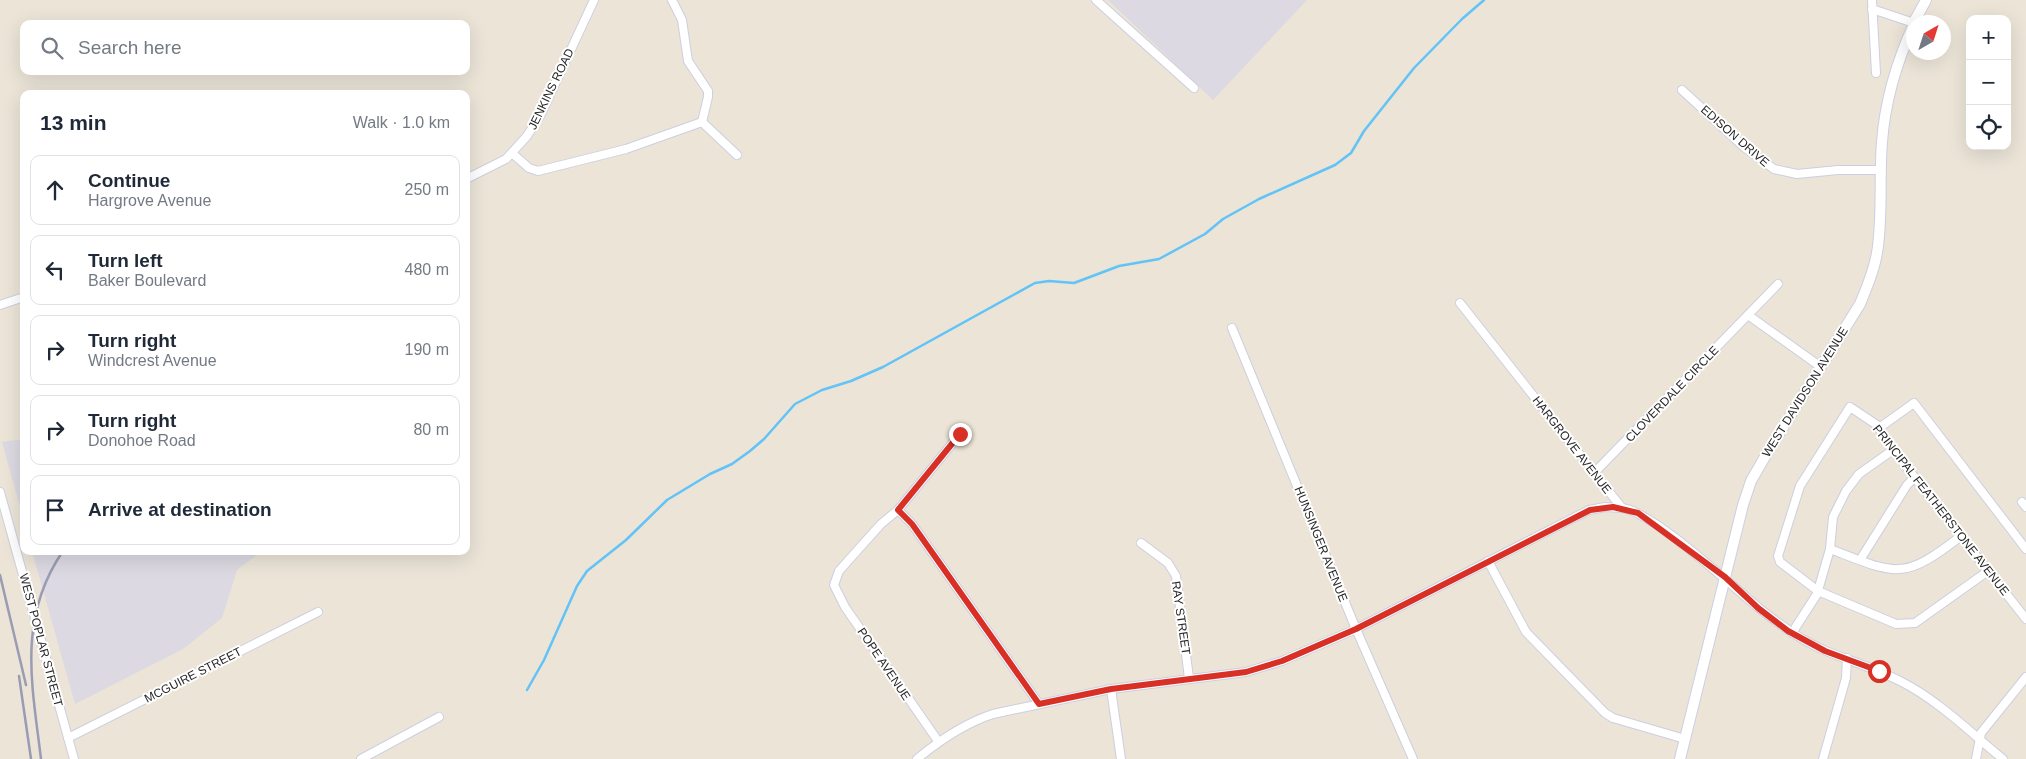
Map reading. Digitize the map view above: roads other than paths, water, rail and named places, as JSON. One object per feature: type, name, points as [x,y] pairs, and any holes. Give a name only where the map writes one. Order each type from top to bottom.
[{"type":"street","name":"JENKINS ROAD","points":[[470,177],[490,169],[513,154],[527,136],[541,114],[594,0]]},
{"type":"street","points":[[672,0],[682,20],[688,61],[708,91],[702,122]]},
{"type":"street","points":[[1096,0],[1194,88]]},
{"type":"street","points":[[1872,0],[1876,74]]},
{"type":"street","name":"WEST DAVIDSON AVENUE","points":[[1918,15],[1926,0]]},
{"type":"street","points":[[1872,9],[1906,20]]},
{"type":"street","name":"WEST DAVIDSON AVENUE","points":[[1680,759],[1743,505],[1752,481],[1770,448],[1860,304],[1870,280],[1879,239],[1880,170],[1885,114],[1906,43]]},
{"type":"street","name":"EDISON DRIVE","points":[[1682,90],[1744,147],[1774,169],[1797,174],[1838,170],[1880,170]]},
{"type":"street","points":[[513,154],[529,168],[538,171],[626,149],[702,122]]},
{"type":"street","points":[[702,122],[737,155]]},
{"type":"street","name":"CLOVERDALE CIRCLE","points":[[1595,472],[1778,284]]},
{"type":"street","points":[[0,305],[20,299]]},
{"type":"street","name":"HARGROVE AVENUE","points":[[1460,303],[1622,508],[1638,513],[1725,577],[1758,608],[1792,633],[1825,651],[1847,658],[1902,682],[1925,696],[2003,759]]},
{"type":"street","points":[[1748,315],[1821,367]]},
{"type":"street","name":"HUNSINGER AVENUE","points":[[1232,328],[1356,629],[1413,759]]},
{"type":"street","points":[[1879,428],[1914,403],[2026,549]]},
{"type":"street","name":"PRINCIPAL FEATHERSTONE AVENUE","points":[[1818,591],[1780,562],[1778,556],[1800,486],[1850,407],[1879,428],[1914,478],[2026,619]]},
{"type":"street","points":[[960,434],[898,510],[912,524],[1039,704]]},
{"type":"street","points":[[1792,633],[1818,591],[1830,549],[1833,517],[1846,491],[1858,474],[1893,450]]},
{"type":"street","points":[[1860,560],[1907,485],[1914,478]]},
{"type":"street","name":"WEST POPLAR STREET","points":[[0,492],[74,759]]},
{"type":"street","points":[[917,759],[938,741],[978,719],[1111,689],[1246,672],[1306,652],[1356,629],[1590,510],[1605,507],[1622,508]]},
{"type":"street","name":"POPE AVENUE","points":[[898,510],[881,524],[839,571],[834,585],[845,607],[938,741]]},
{"type":"street","points":[[1830,549],[1885,570],[1903,569],[1920,565],[1961,536]]},
{"type":"street","name":"RAY STREET","points":[[1141,543],[1168,562],[1176,576],[1189,678]]},
{"type":"street","points":[[1488,561],[1526,632],[1605,712],[1613,718],[1684,740]]},
{"type":"street","points":[[1818,591],[1896,624],[1914,623],[1988,571]]},
{"type":"street","name":"MCGUIRE STREET","points":[[68,738],[318,612]]},
{"type":"street","points":[[1823,759],[1846,678],[1847,658]]},
{"type":"street","points":[[1976,759],[1981,741],[1981,733],[2026,677]]},
{"type":"street","points":[[1111,689],[1121,759]]},
{"type":"street","points":[[361,759],[439,717]]},
{"type":"waterway","points":[[527,690],[544,660],[577,586],[587,571],[626,540],[667,500],[710,474],[732,464],[750,451],[764,439],[795,404],[822,390],[851,381],[883,367],[1035,283],[1049,281],[1074,283],[1119,266],[1159,259],[1205,234],[1223,219],[1259,199],[1335,165],[1351,153],[1364,131],[1414,68],[1462,19],[1484,0]]},
{"type":"railway","points":[[41,759],[32,678],[33,626],[48,576],[61,555]]},
{"type":"railway","points":[[0,575],[26,685]]},
{"type":"railway","points":[[19,676],[31,759]]}]
